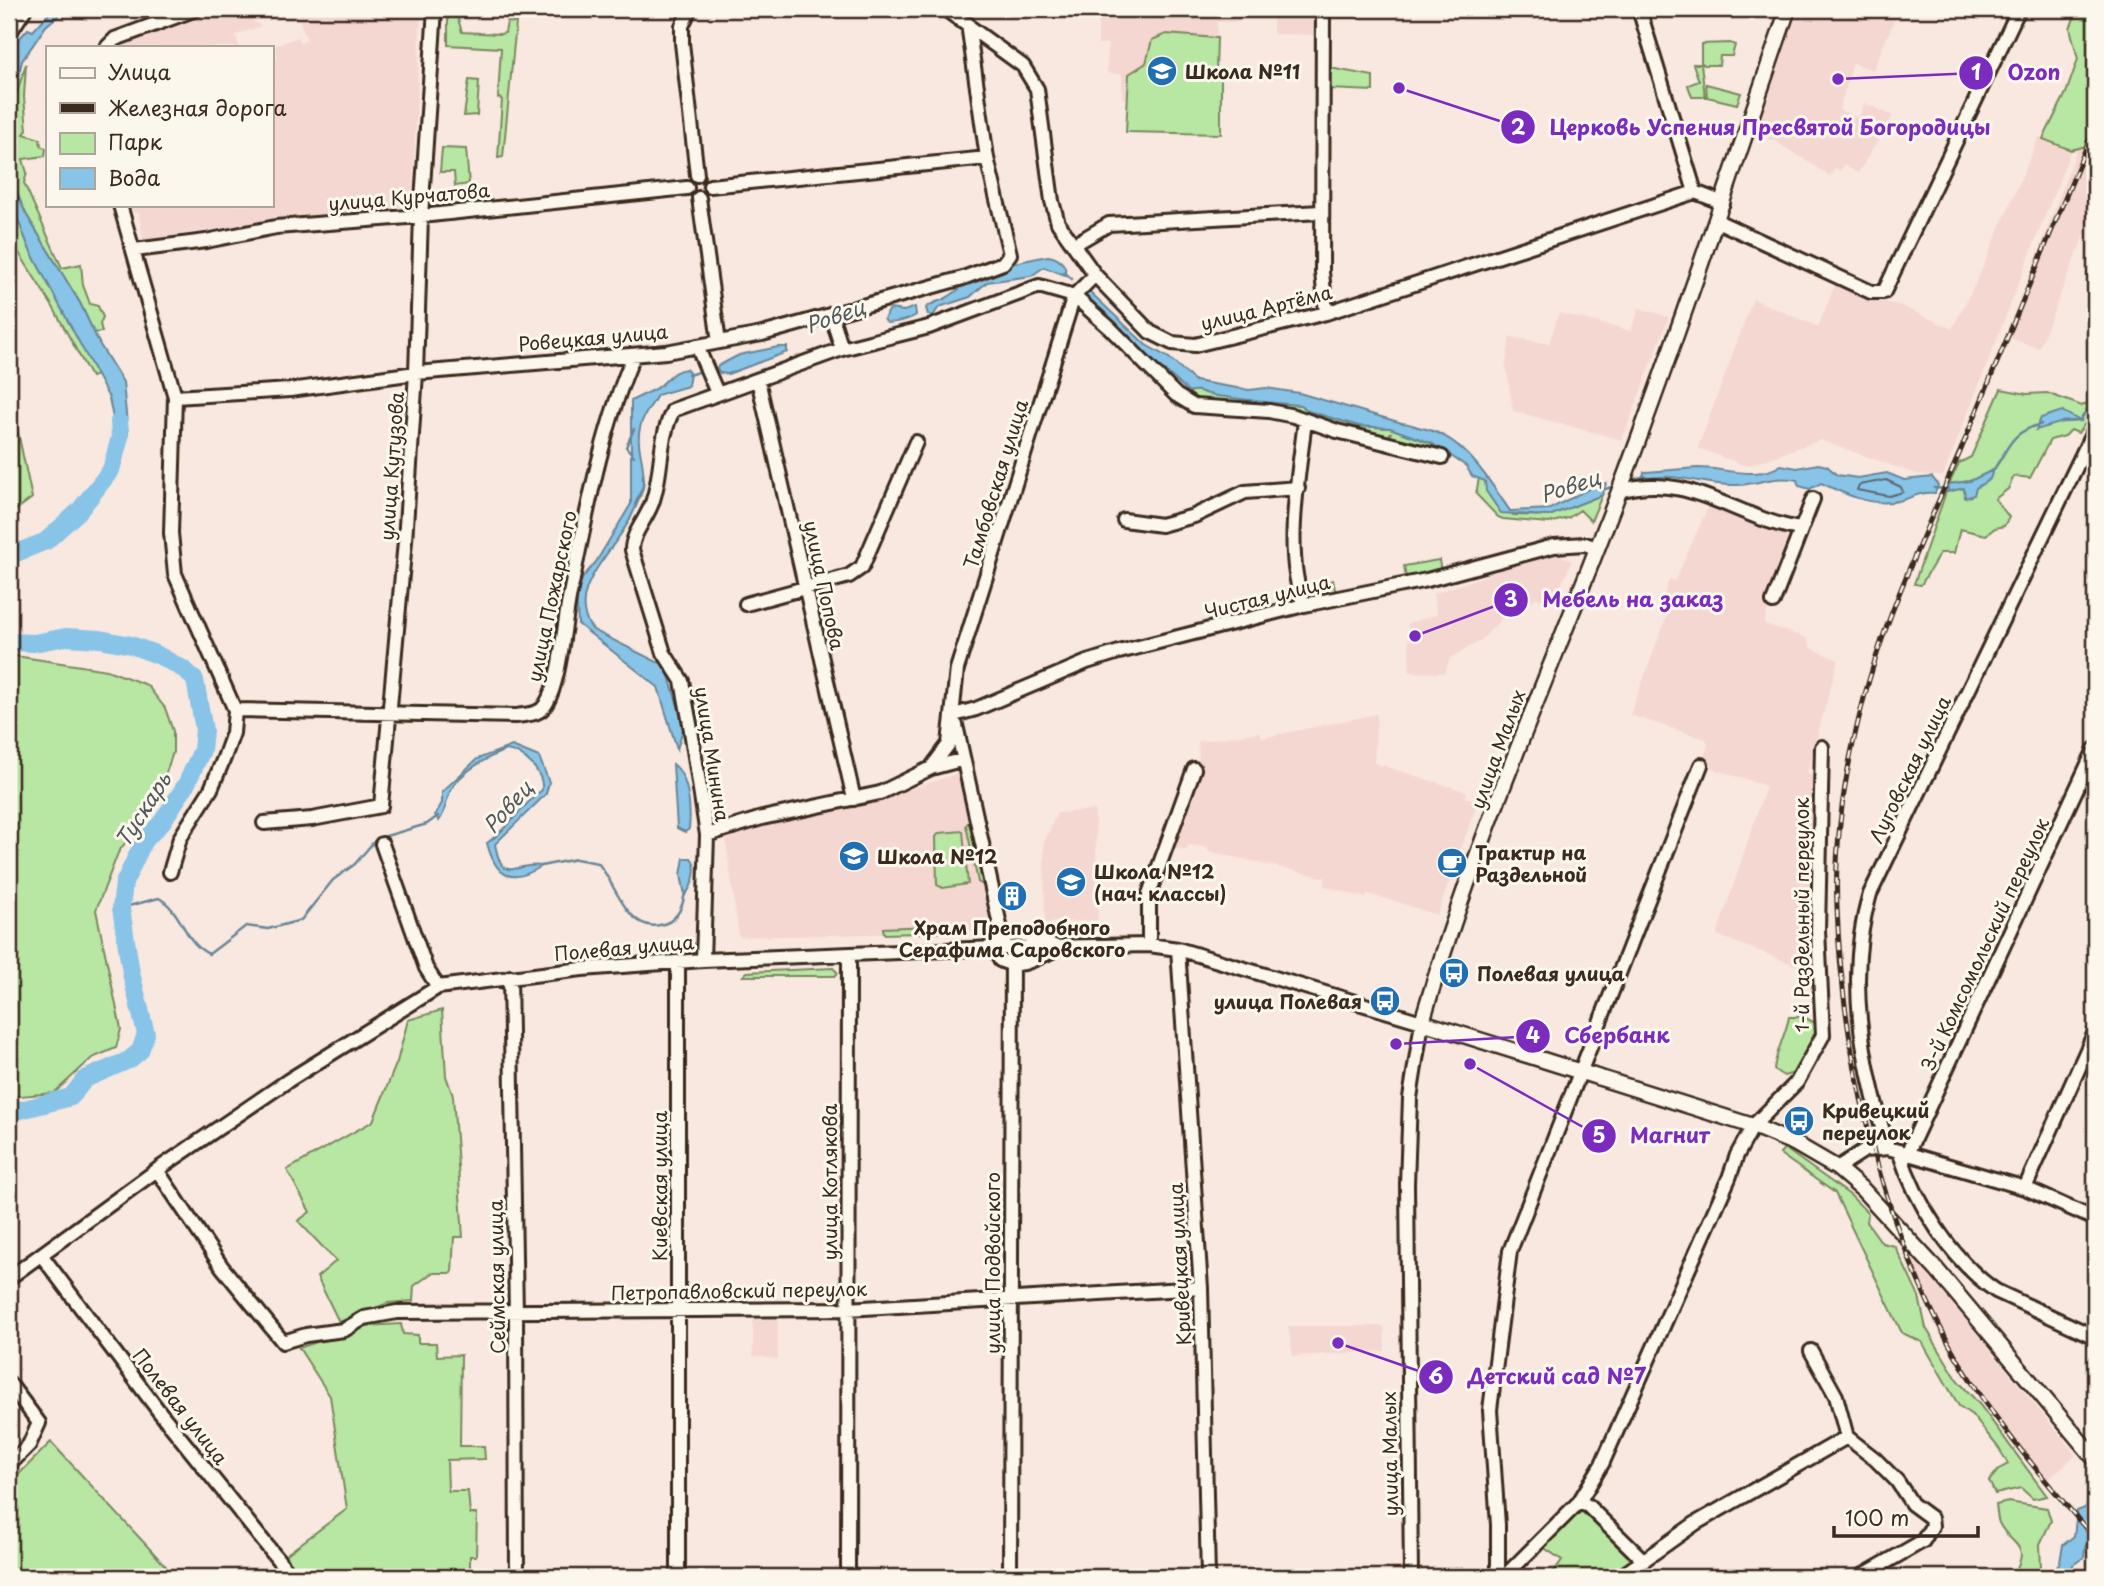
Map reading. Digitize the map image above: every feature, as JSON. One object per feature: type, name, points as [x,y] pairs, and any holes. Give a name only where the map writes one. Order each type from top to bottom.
[{"type":"main road","name":"улица Малых","points":[[1422,1022],[1440,960],[1525,729],[1619,491],[1717,222],[1788,9]]},
{"type":"main road","points":[[1422,1022],[1753,1126],[1794,1143],[1837,1168],[1897,1224],[2095,1460]]},
{"type":"street","points":[[9,34],[25,9]]},
{"type":"street","name":"улица Кутузова","points":[[264,823],[312,819],[381,806],[392,712],[416,373],[421,216],[436,9]]},
{"type":"street","points":[[690,9],[682,26],[682,43],[697,175],[710,186]]},
{"type":"street","name":"улица Артёма","points":[[945,9],[1023,66],[1032,78],[1037,89],[1052,201],[1058,223],[1095,275],[1150,332],[1172,342],[1195,345],[1326,313],[1695,192]]},
{"type":"street","points":[[1324,9],[1321,212],[1322,294],[1326,313]]},
{"type":"street","points":[[1639,9],[1695,192],[1723,202]]},
{"type":"street","points":[[1717,222],[1871,292],[1884,292],[2019,9]]},
{"type":"street","points":[[108,46],[115,39],[189,11]]},
{"type":"street","points":[[699,198],[710,186],[987,158],[968,24]]},
{"type":"street","name":"Ровецкая улица","points":[[176,397],[290,390],[416,373],[559,359],[635,355],[697,346],[762,334],[963,278],[1003,263],[1010,254],[987,158]]},
{"type":"street","points":[[697,175],[687,188],[699,198],[719,342]]},
{"type":"street","name":"улица Курчатова","points":[[135,250],[206,242],[276,227],[421,216],[687,188]]},
{"type":"street","points":[[120,206],[176,397],[172,533],[175,575],[235,710],[233,733],[224,758],[211,789],[180,838],[170,872]]},
{"type":"street","points":[[1075,244],[1109,224],[1321,212]]},
{"type":"street","name":"Тамбовская улица","points":[[931,768],[948,744],[954,715],[957,669],[1074,296],[1095,275]]},
{"type":"street","points":[[697,346],[717,393],[842,349],[929,327],[1024,289],[1039,286],[1074,296],[1110,328],[1176,395],[1194,406],[1269,411],[1442,457]]},
{"type":"street","points":[[831,314],[842,349]]},
{"type":"street","name":"улица Пожарского","points":[[235,710],[517,716],[536,713],[547,703],[617,395],[635,355]]},
{"type":"street","name":"улица Попова","points":[[758,380],[783,479],[804,588],[854,799]]},
{"type":"street","name":"улица Минина","points":[[703,960],[707,835],[682,681],[664,653],[632,550],[632,540],[654,500],[663,431],[673,410],[717,393]]},
{"type":"street","points":[[1304,605],[1295,578],[1298,488],[1306,420]]},
{"type":"street","name":"Луговская улица","points":[[2095,429],[1870,894],[1862,920],[1858,978],[1861,1036],[1898,1151],[1928,1212],[1961,1259],[1982,1281],[1996,1291],[2095,1337]]},
{"type":"street","points":[[746,604],[849,576],[862,567],[916,442]]},
{"type":"street","points":[[1619,491],[1642,487],[1702,492],[1772,523],[1800,529]]},
{"type":"street","points":[[1124,520],[1161,525],[1194,516],[1245,492],[1298,488]]},
{"type":"street","points":[[1773,602],[1813,499]]},
{"type":"street","name":"Чистая улица","points":[[954,715],[976,709],[1087,662],[1304,605],[1427,580],[1554,546],[1585,544],[1596,548]]},
{"type":"street","name":"Тамбовская улица","points":[[954,715],[961,760],[1003,945]]},
{"type":"street","name":"1-й Раздельный переулок","points":[[1504,1577],[1579,1502],[1602,1464],[1730,1178],[1737,1156],[1753,1126],[1797,1082],[1823,1035],[1818,988],[1822,747]]},
{"type":"street","name":"3-й Комсомольский переулок","points":[[1898,1151],[2095,749]]},
{"type":"street","points":[[707,835],[762,818],[880,793],[931,768],[961,760]]},
{"type":"street","points":[[1498,1577],[1498,1525],[1490,1410],[1504,1287],[1521,1219],[1702,765]]},
{"type":"street","points":[[1149,945],[1149,894],[1194,768]]},
{"type":"street","points":[[382,844],[426,968],[438,988]]},
{"type":"street","name":"Полевая улица","points":[[9,1278],[157,1170],[300,1073],[438,988],[510,977],[703,960],[849,955],[1003,945],[1149,945],[1178,949],[1422,1022]]},
{"type":"street","name":"улица Подвойского","points":[[1003,945],[1013,964],[1010,1577]]},
{"type":"street","points":[[1013,964],[1026,963],[1061,947]]},
{"type":"street","name":"Кривецкая улица","points":[[1178,949],[1201,1288],[1208,1577]]},
{"type":"street","name":"улица Котлякова","points":[[848,1577],[849,955]]},
{"type":"street","name":"Киевская улица","points":[[678,962],[678,1577]]},
{"type":"street","name":"Сеймская улица","points":[[510,977],[517,1577]]},
{"type":"street","name":"улица Малых","points":[[1411,1577],[1407,1184],[1410,1098],[1422,1022]]},
{"type":"street","points":[[2025,1188],[2095,1032]]},
{"type":"street","points":[[1837,1168],[1865,1150],[1898,1151],[2025,1188],[2095,1219]]},
{"type":"street","name":"Петропавловский переулок","points":[[157,1170],[222,1267],[283,1342],[306,1335],[344,1330],[376,1314],[516,1314],[679,1308],[761,1311],[847,1309],[1201,1288]]},
{"type":"street","name":"Полевая улица","points":[[42,1256],[158,1410],[292,1577]]},
{"type":"street","points":[[1811,1351],[1836,1396],[1847,1437],[1897,1481],[1912,1504],[1931,1518],[1932,1526],[1923,1541],[1860,1577]]},
{"type":"street","points":[[9,1383],[40,1423],[29,1445],[9,1465]]},
{"type":"street","points":[[1620,1577],[1696,1523],[1847,1437]]},
{"type":"street","points":[[1579,1502],[1587,1506],[1644,1561]]},
{"type":"shaded area","points":[[230,9],[249,9],[253,21],[261,26],[236,35],[239,46],[118,46],[162,28]]},
{"type":"shaded area","points":[[310,9],[421,9],[412,205],[400,206],[394,210],[259,222],[143,240],[139,213],[132,212],[130,206],[273,206],[273,59],[278,56],[275,46],[298,37],[300,43],[307,40],[297,13]]},
{"type":"shaded area","name":"Школа №11","points":[[1150,9],[1247,9],[1241,22],[1217,22],[1216,70],[1221,77],[1221,134],[1126,132],[1127,98],[1122,98],[1122,74],[1107,73],[1108,44],[1098,44],[1098,18],[1149,20]]},
{"type":"shaded area","name":"Школа №11","points":[[1267,9],[1314,9],[1314,35],[1273,34],[1273,20]]},
{"type":"shaded area","points":[[1798,9],[1899,9],[1873,70],[1853,63],[1839,110],[1858,118],[1865,103],[1893,116],[1858,173],[1844,165],[1841,170],[1834,169],[1830,176],[1777,142],[1755,134]]},
{"type":"shaded area","points":[[2095,133],[2095,208],[2039,348],[2007,337],[2077,149],[2090,145]]},
{"type":"shaded area","points":[[2039,137],[2071,150],[1943,476],[1916,474],[1820,440],[1747,466],[1698,448],[1753,299],[1818,327],[1835,285],[1875,300],[1899,305],[1952,329],[1981,272]]},
{"type":"shaded area","points":[[1639,308],[1669,317],[1622,440],[1513,411],[1506,364],[1510,337],[1549,344],[1559,313],[1631,331]]},
{"type":"shaded area","points":[[1708,507],[1788,532],[1764,624],[1807,638],[1811,648],[1838,660],[1807,773],[1815,776],[1805,939],[1799,941],[1800,967],[1717,935],[1766,786],[1717,770],[1703,761],[1708,745],[1706,739],[1630,715],[1668,613],[1664,596],[1668,583],[1670,579],[1675,581]]},
{"type":"shaded area","points":[[1553,552],[1572,561],[1552,605],[1536,597],[1533,601],[1524,596],[1480,641],[1450,658],[1445,673],[1410,672],[1408,623],[1437,615],[1433,594]]},
{"type":"shaded area","points":[[1377,714],[1374,763],[1467,792],[1465,797],[1478,801],[1437,915],[1395,901],[1367,894],[1366,898],[1324,886],[1326,878],[1208,851],[1208,847],[1189,845],[1186,850],[1169,846],[1199,760],[1198,742],[1260,732],[1262,738]]},
{"type":"shaded area","name":"Школа №12","points":[[959,773],[998,931],[739,937],[725,834],[839,803],[914,788]]},
{"type":"shaded area","name":"Школа №12 (нач. классы)","points":[[1095,810],[1098,920],[1045,923],[1044,843],[1057,813]]},
{"type":"shaded area","points":[[1913,1256],[2076,1455],[2045,1482],[2008,1437],[1960,1364],[1913,1267]]},
{"type":"shaded area","points":[[778,1319],[778,1359],[753,1356],[753,1320]]},
{"type":"shaded area","points":[[1288,1326],[1384,1326],[1385,1351],[1293,1356]]},
{"type":"green space","points":[[448,9],[455,9],[462,32],[500,34],[505,33],[507,22],[516,23],[503,157],[498,158],[502,99],[498,98],[501,48],[448,45]]},
{"type":"green space","points":[[2078,9],[2095,9],[2095,133],[2090,145],[2071,150],[2043,139],[2066,93],[2078,59],[2070,28]]},
{"type":"green space","name":"Школа №11","points":[[1166,34],[1217,38],[1216,70],[1221,77],[1221,134],[1126,132],[1129,74],[1146,63],[1152,40]]},
{"type":"green space","points":[[1701,44],[1735,45],[1732,56],[1720,56],[1719,65],[1704,65],[1701,62]]},
{"type":"green space","points":[[26,64],[24,97],[27,130],[24,134],[40,139],[41,146],[46,149],[45,156],[23,159],[27,173],[24,183],[62,268],[81,264],[83,285],[90,304],[98,306],[103,317],[100,324],[102,332],[94,333],[80,303],[26,214],[15,189],[9,117]]},
{"type":"green space","points":[[1693,64],[1701,64],[1705,97],[1692,97],[1688,85],[1699,81]]},
{"type":"green space","points":[[1330,68],[1373,76],[1373,91],[1329,89]]},
{"type":"green space","points":[[469,80],[479,81],[477,115],[464,116]]},
{"type":"green space","points":[[1706,84],[1741,93],[1737,104],[1707,97]]},
{"type":"green space","points":[[442,148],[466,149],[469,184],[455,186],[454,172],[440,172]]},
{"type":"green space","points":[[9,197],[30,250],[98,375],[91,377],[53,307],[19,253],[9,253]]},
{"type":"green space","points":[[2001,389],[2027,394],[2047,393],[2082,406],[2088,403],[2092,406],[2093,413],[2078,433],[2071,430],[2065,436],[2050,440],[2030,478],[2014,476],[2008,489],[1995,499],[2009,517],[2004,526],[1995,528],[1986,535],[1960,529],[1954,553],[1940,553],[1921,585],[1914,584],[1946,492],[1964,488],[1965,493],[1976,488],[1992,471],[1970,481],[1949,484],[1959,463],[1971,457]]},
{"type":"green space","points":[[9,390],[32,498],[9,515]]},
{"type":"green space","points":[[1196,390],[1261,402],[1301,405],[1308,411],[1359,426],[1390,428],[1431,443],[1441,452],[1390,442],[1391,432],[1385,441],[1192,400],[1189,392]]},
{"type":"green space","points":[[1479,478],[1485,481],[1513,515],[1549,516],[1602,495],[1591,521],[1580,510],[1568,518],[1549,523],[1503,519],[1476,494]]},
{"type":"green space","points":[[1439,560],[1441,572],[1406,578],[1404,566]]},
{"type":"green space","points":[[1333,580],[1336,594],[1306,598],[1301,589]]},
{"type":"green space","points":[[9,655],[107,670],[147,685],[165,708],[173,731],[173,752],[159,794],[118,853],[96,910],[121,1029],[116,1048],[92,1058],[54,1093],[9,1097]]},
{"type":"green space","points":[[971,820],[985,877],[983,885],[978,882],[966,825]]},
{"type":"green space","points":[[963,831],[968,884],[943,888],[937,885],[936,837],[939,833]]},
{"type":"green space","points":[[953,925],[953,932],[884,934],[883,928]]},
{"type":"green space","points":[[833,968],[838,973],[835,976],[743,976],[747,972]]},
{"type":"green space","points":[[442,1010],[446,1076],[453,1096],[463,1237],[454,1237],[452,1273],[432,1273],[414,1286],[413,1301],[388,1303],[339,1322],[317,1277],[336,1261],[298,1221],[310,1212],[287,1170],[373,1121],[397,1062],[408,1020]]},
{"type":"green space","points":[[1789,1017],[1804,1017],[1815,1023],[1817,1034],[1798,1072],[1784,1076],[1774,1070]]},
{"type":"green space","points":[[1784,1148],[1850,1195],[1868,1213],[1867,1222],[1882,1243],[1895,1246],[1919,1297],[1926,1328],[1958,1381],[1980,1405],[2047,1496],[2033,1499],[2021,1488],[1995,1494],[1989,1481],[1999,1469],[2008,1464],[1998,1447],[1972,1415],[1959,1406],[1922,1342],[1902,1333],[1835,1193],[1780,1154]]},
{"type":"green space","points":[[401,1324],[403,1334],[418,1335],[418,1343],[436,1343],[437,1356],[461,1355],[460,1446],[484,1446],[485,1459],[447,1460],[448,1491],[468,1491],[470,1514],[477,1514],[476,1556],[470,1556],[470,1577],[300,1577],[283,1557],[347,1509],[330,1396],[299,1348],[364,1326]]},
{"type":"green space","points":[[51,1442],[173,1574],[170,1577],[9,1577],[9,1484]]},
{"type":"green space","points":[[2008,1502],[2047,1508],[2051,1521],[2040,1544],[2041,1568],[2037,1577],[2012,1577],[2021,1552],[1999,1523],[1996,1505]]},
{"type":"green space","points":[[1582,1509],[1633,1559],[1608,1577],[1550,1577],[1562,1560],[1543,1547]]},
{"type":"water","points":[[53,9],[66,9],[46,26],[22,61],[9,117],[9,50],[28,29],[33,31]]},
{"type":"water","points":[[9,139],[15,189],[26,214],[80,303],[100,345],[123,382],[128,435],[121,464],[97,488],[98,497],[88,508],[82,501],[113,463],[118,443],[109,398],[30,250],[9,197]]},
{"type":"water","points":[[1048,256],[1061,262],[1066,271],[1065,275],[1044,267],[1031,276],[987,282],[970,297],[939,307],[933,316],[928,315],[926,308],[974,279],[1009,265]]},
{"type":"water","points":[[1089,291],[1146,345],[1169,358],[1195,381],[1249,390],[1266,388],[1299,393],[1437,433],[1474,460],[1510,511],[1550,509],[1598,484],[1606,483],[1602,495],[1549,516],[1501,513],[1486,491],[1485,481],[1472,476],[1466,466],[1431,443],[1390,428],[1359,426],[1308,411],[1301,405],[1189,392],[1161,367],[1149,362],[1084,299]]},
{"type":"water","points":[[915,307],[916,315],[910,318],[887,323],[884,319],[890,309],[904,311]]},
{"type":"water","points":[[787,347],[787,352],[728,374],[720,373],[717,369],[739,355]]},
{"type":"water","points":[[686,369],[690,374],[688,386],[657,395],[641,423],[639,442],[644,480],[641,495],[624,530],[594,572],[584,602],[585,616],[593,630],[657,662],[665,663],[684,726],[677,749],[658,687],[578,624],[576,594],[583,577],[596,562],[631,504],[631,401],[657,388],[676,372]]},
{"type":"water","points":[[2062,411],[2080,421],[2063,422],[2036,430],[2041,418]]},
{"type":"water","points":[[1818,464],[1827,466],[1837,475],[1858,478],[1887,473],[1904,480],[1932,477],[1938,485],[1935,493],[1923,493],[1898,501],[1873,502],[1821,483],[1810,489],[1799,486],[1797,480],[1789,479],[1738,485],[1667,477],[1642,480],[1644,472],[1699,468],[1752,473],[1772,470],[1781,465],[1797,468]]},
{"type":"water","points":[[1993,470],[1990,479],[1976,488],[1974,495],[1965,498],[1964,488],[1947,492],[1949,484],[1970,481]]},
{"type":"water","points":[[512,746],[539,757],[549,782],[546,794],[495,844],[498,857],[506,869],[542,866],[514,876],[500,871],[487,843],[542,790],[540,776],[526,759],[506,750],[475,766],[455,783],[439,821],[435,815],[442,803],[442,792],[477,759]]},
{"type":"water","points":[[673,764],[683,777],[688,794],[689,829],[685,832],[677,828]]},
{"type":"water","points":[[684,858],[691,858],[695,866],[693,882],[685,895],[681,875]]},
{"type":"water","points":[[2095,1489],[2095,1536],[2085,1547],[2084,1557],[2073,1565],[2069,1577],[2048,1577],[2060,1562],[2063,1545],[2074,1536],[2077,1511],[2085,1508]]},
{"type":"waterway","name":"Ровец","points":[[1064,272],[1072,279]]},
{"type":"waterway","name":"Ровец","points":[[688,375],[702,371]]},
{"type":"waterway","name":"Ровец","points":[[2062,422],[2080,421],[2086,411],[2095,410]]},
{"type":"waterway","name":"Тускарь","points":[[9,556],[46,541],[79,511],[111,470],[120,437],[119,422]]},
{"type":"waterway","name":"Ровец","points":[[1992,472],[2016,437],[2041,424]]},
{"type":"waterway","name":"Ровец","points":[[634,429],[626,447],[634,456]]},
{"type":"waterway","name":"Ровец","points":[[635,505],[643,486],[643,475]]},
{"type":"waterway","name":"Ровец","points":[[1628,481],[1645,476]]},
{"type":"waterway","name":"Ровец","points":[[1602,490],[1615,486]]},
{"type":"waterway","name":"Ровец","points":[[1934,488],[1949,489]]},
{"type":"waterway","name":"Тускарь","points":[[9,642],[34,643],[66,637],[100,639],[131,645],[158,655],[185,670],[195,680],[204,730],[202,750],[186,785],[162,822],[144,841],[124,883],[121,908],[131,973],[146,1034],[140,1051],[129,1060],[85,1079],[71,1097],[9,1113]]},
{"type":"waterway","name":"Ровец","points":[[121,908],[159,898],[173,911],[194,943],[209,954],[246,926],[268,929],[301,920],[333,880],[355,864],[376,839],[427,824],[438,816]]},
{"type":"waterway","name":"Ровец","points":[[541,866],[576,859],[598,863],[631,914],[649,925],[671,921],[681,908],[685,892]]},
{"type":"railway","points":[[2095,126],[1883,638],[1851,752],[1837,856],[1840,962],[1856,1074],[1868,1131],[1902,1241],[1948,1342],[1980,1395],[2017,1445],[2095,1539]]},
{"type":"place","name":"Школа №11","points":[[1162,71]]},
{"type":"place","name":"Ozon","points":[[1838,79]]},
{"type":"place","name":"Церковь Успения Пресвятой Богородицы","points":[[1399,88]]},
{"type":"place","name":"Мебель на заказ","points":[[1415,636]]},
{"type":"place","name":"Школа №12","points":[[854,856]]},
{"type":"place","name":"Трактир на Раздельной","points":[[1452,863]]},
{"type":"place","name":"Школа №12 (нач. классы)","points":[[1071,882]]},
{"type":"place","name":"Храм Преподобного Серафима Саровского","points":[[1012,896]]},
{"type":"place","name":"Полевая улица","points":[[1454,973]]},
{"type":"place","name":"улица Полевая","points":[[1385,1001]]},
{"type":"place","name":"Сбербанк","points":[[1396,1044]]},
{"type":"place","name":"Магнит","points":[[1470,1064]]},
{"type":"place","name":"Кривецкий переулок","points":[[1799,1121]]},
{"type":"place","name":"Детский сад №7","points":[[1338,1343]]}]
